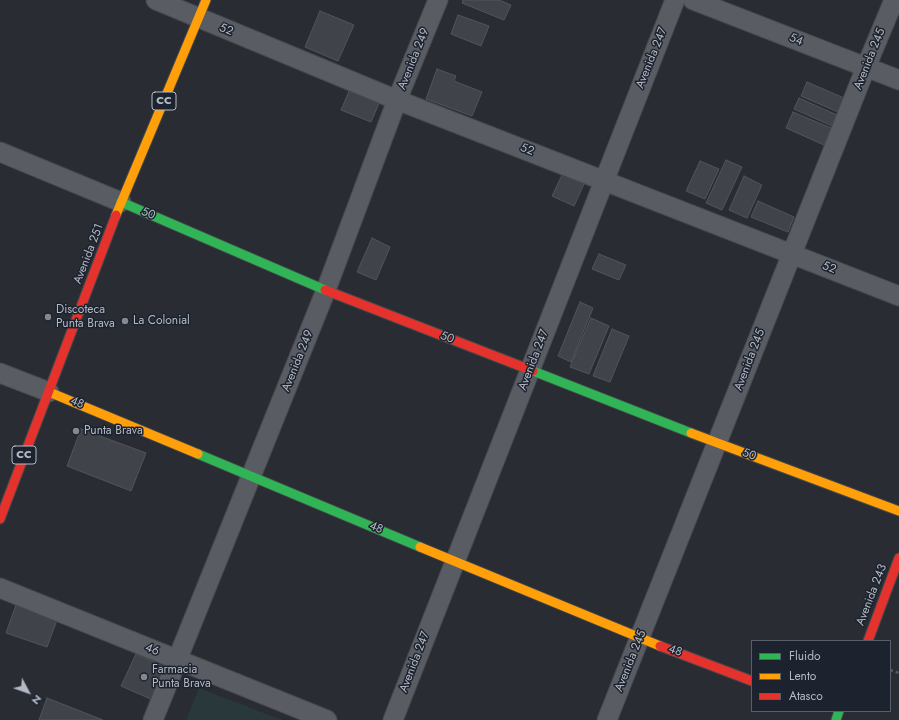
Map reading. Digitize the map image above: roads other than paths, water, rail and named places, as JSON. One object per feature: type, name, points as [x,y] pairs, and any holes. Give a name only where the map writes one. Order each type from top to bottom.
[{"type":"street","name":"52","points":[[156,0],[397,100],[603,179],[899,296]]},
{"type":"street","name":"Avenida 251","points":[[0,519],[121,202],[206,0]]},
{"type":"street","name":"Avenida 249","points":[[152,720],[326,290],[397,100],[438,0]]},
{"type":"street","name":"Avenida 247","points":[[393,720],[603,179],[675,0]]},
{"type":"street","name":"54","points":[[693,0],[899,80]]},
{"type":"street","name":"Avenida 245","points":[[607,720],[866,67],[894,0]]},
{"type":"street","name":"50","points":[[0,152],[326,290],[718,443],[899,511]]},
{"type":"street","name":"48","points":[[0,373],[252,475],[640,638],[751,681]]},
{"type":"street","name":"Avenida 243","points":[[868,640],[899,558]]},
{"type":"street","name":"46","points":[[0,588],[327,720]]},
{"type":"place","name":"Discoteca Punta Brava","points":[[48,317]]},
{"type":"place","name":"La Colonial","points":[[125,321]]},
{"type":"place","name":"Punta Brava","points":[[76,431]]},
{"type":"place","name":"Farmacia Punta Brava","points":[[144,677]]}]
